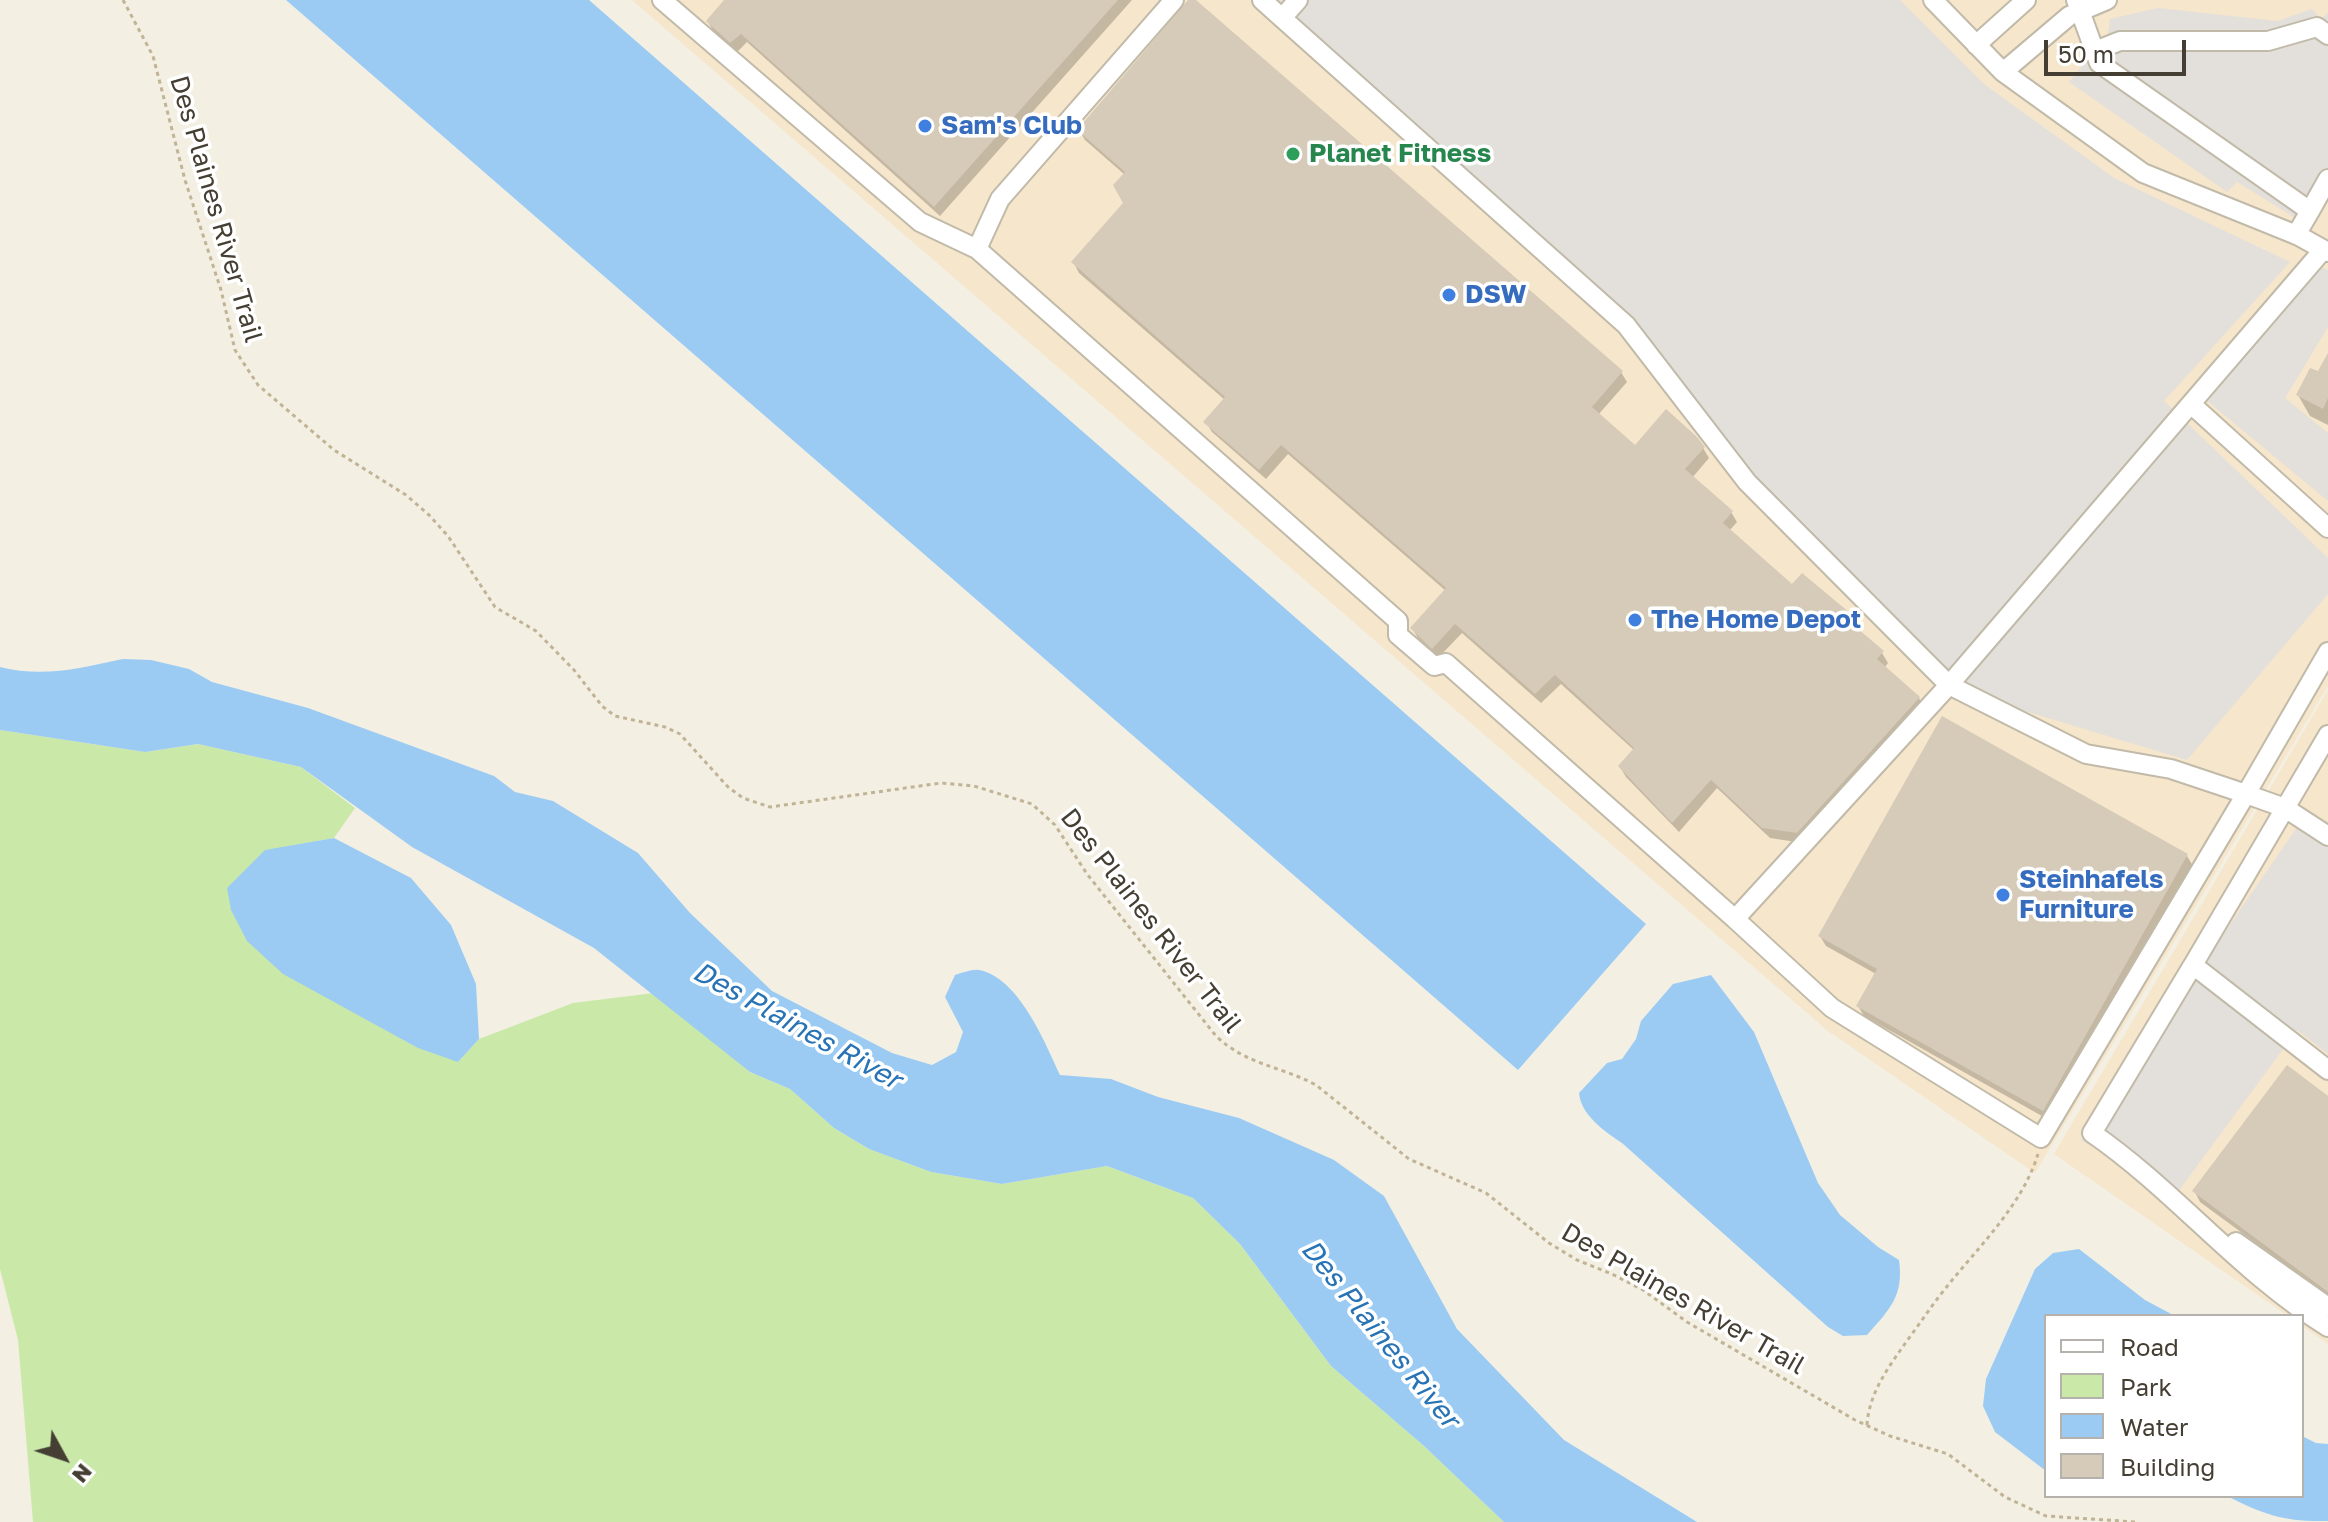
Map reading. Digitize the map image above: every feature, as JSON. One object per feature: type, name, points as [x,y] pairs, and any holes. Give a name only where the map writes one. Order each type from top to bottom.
[{"type":"lane","points":[[662,0],[920,222],[977,249],[1398,621],[1398,635],[1434,666],[1446,663],[1832,1008],[2041,1138],[2328,652]]},
{"type":"lane","points":[[977,249],[1000,199],[1174,0]]},
{"type":"lane","points":[[1262,0],[1626,325],[1747,482],[1949,685],[2086,754],[2171,769],[2246,794],[2285,808],[2328,836]]},
{"type":"lane","points":[[1282,18],[1298,0]]},
{"type":"lane","points":[[1735,919],[1949,685],[2326,251],[2296,235],[2143,173],[2003,72],[1933,0]]},
{"type":"lane","points":[[1976,45],[2026,0]]},
{"type":"lane","points":[[2003,72],[2078,5],[2107,0]]},
{"type":"lane","points":[[2078,5],[2099,63],[2310,211]]},
{"type":"lane","points":[[2095,51],[2120,41],[2268,41],[2317,27],[2328,35]]},
{"type":"lane","points":[[2296,235],[2328,179]]},
{"type":"lane","points":[[2191,404],[2328,528]]},
{"type":"lane","points":[[2328,735],[2092,1133],[2130,1160],[2296,1307],[2328,1327]]},
{"type":"lane","points":[[2193,965],[2328,1070]]},
{"type":"lane","points":[[2181,1205],[2328,1307]]},
{"type":"path","name":"Des Plaines River Trail","points":[[123,0],[153,56],[185,180],[221,290],[235,350],[248,371],[271,397],[334,450],[406,495],[429,515],[448,536],[495,607],[536,631],[574,670],[602,706],[625,719],[665,727],[680,734],[728,787],[743,798],[770,807],[941,783],[974,786],[1032,804],[1055,825],[1087,874],[1230,1051],[1245,1059],[1300,1076],[1316,1085],[1409,1159],[1486,1193],[1549,1243],[1577,1260],[1643,1290],[1687,1322],[1867,1425],[1890,1436],[1948,1454],[2005,1497],[2046,1516],[2136,1522]]},
{"type":"path","points":[[1867,1425],[1868,1409],[1885,1371],[1945,1289],[1996,1227],[2026,1182],[2038,1157],[2041,1138]]},
{"type":"shaded area","points":[[632,0],[2328,0],[2328,686],[2035,1173],[1828,1031]]},
{"type":"shaded area","points":[[1261,0],[1900,0],[1984,84],[2114,178],[2290,262],[2164,401],[2328,558],[2328,594],[2187,760],[1965,693],[1803,538],[1641,344]]},
{"type":"shaded area","points":[[2158,8],[2277,21],[2312,9],[2321,19],[2328,13],[2328,196],[2310,227],[2237,182],[2227,192],[2069,82],[2108,35],[2110,19]]},
{"type":"shaded area","points":[[2322,267],[2328,270],[2328,327],[2285,398],[2328,433],[2328,501],[2205,399]]},
{"type":"shaded area","points":[[2328,690],[2328,1344],[2304,1327],[2304,1314],[2285,1314],[2054,1154]]},
{"type":"shaded area","points":[[2300,823],[2328,844],[2328,1054],[2297,1030],[2175,1196],[2081,1140]]},
{"type":"green space","points":[[0,730],[145,752],[198,744],[301,767],[355,808],[334,838],[265,851],[458,1062],[479,1039],[573,1003],[654,993],[750,1072],[790,1089],[834,1128],[869,1149],[931,1172],[1002,1184],[1107,1166],[1193,1198],[1240,1244],[1331,1366],[1424,1446],[1504,1522],[33,1522],[18,1340],[0,1269]]},
{"type":"water","points":[[286,0],[589,0],[1646,924],[1518,1070]]},
{"type":"water","name":"Des Plaines River","points":[[123,659],[151,660],[189,669],[212,682],[308,708],[494,776],[515,792],[553,801],[638,853],[690,913],[772,991],[892,1053],[932,1065],[956,1052],[963,1032],[945,997],[955,975],[979,970],[993,975],[1018,998],[1038,1029],[1060,1075],[1111,1079],[1158,1097],[1239,1118],[1334,1160],[1384,1196],[1457,1329],[1564,1440],[1697,1522],[1504,1522],[1424,1446],[1331,1366],[1240,1244],[1193,1198],[1107,1166],[1002,1184],[931,1172],[869,1149],[834,1128],[790,1089],[750,1072],[594,948],[412,847],[301,767],[198,744],[145,752],[0,730],[0,667],[47,672]]},
{"type":"water","points":[[334,838],[411,878],[451,925],[476,984],[479,1039],[458,1062],[418,1048],[283,974],[247,941],[231,910],[227,888],[265,850]]},
{"type":"water","points":[[1711,975],[1754,1032],[1818,1183],[1840,1215],[1899,1260],[1899,1283],[1894,1301],[1867,1335],[1843,1336],[1828,1327],[1622,1143],[1601,1128],[1584,1108],[1579,1093],[1607,1063],[1622,1059],[1636,1039],[1641,1021],[1673,984]]},
{"type":"water","points":[[2079,1249],[2145,1300],[2171,1314],[2044,1314],[2044,1469],[1995,1432],[1983,1406],[1986,1379],[2035,1269],[2053,1253]]},
{"type":"water","points":[[2304,1437],[2328,1444],[2328,1521],[2275,1516],[2231,1498],[2304,1498]]},
{"type":"building","name":"Sam's Club","points":[[724,0],[1118,0],[934,207],[741,34],[730,43],[706,21]]},
{"type":"building","points":[[1188,0],[1196,0],[1623,371],[1592,407],[1635,445],[1666,409],[1696,436],[1705,447],[1685,469],[1733,511],[1723,523],[1792,584],[1802,573],[1856,618],[1851,623],[1884,651],[1877,659],[1920,697],[1797,833],[1762,828],[1711,780],[1672,823],[1618,766],[1634,748],[1555,675],[1535,694],[1455,624],[1432,649],[1410,628],[1446,588],[1281,445],[1259,470],[1203,422],[1225,397],[1071,262],[1123,203],[1113,185],[1125,172],[1077,130]]},
{"type":"building","points":[[2328,353],[2328,398],[2323,409],[2296,395],[2310,368],[2318,371]]},
{"type":"building","name":"Steinhafels Furniture","points":[[1942,716],[2188,854],[2043,1111],[1856,1006],[1877,969],[1818,936]]},
{"type":"building","points":[[2287,1065],[2328,1096],[2328,1292],[2192,1191]]},
{"type":"place","name":"Sam's Club","points":[[925,126]]},
{"type":"place","name":"Planet Fitness","points":[[1293,154]]},
{"type":"place","name":"DSW","points":[[1449,295]]},
{"type":"place","name":"The Home Depot","points":[[1635,620]]},
{"type":"place","name":"Steinhafels Furniture","points":[[2003,895]]}]
